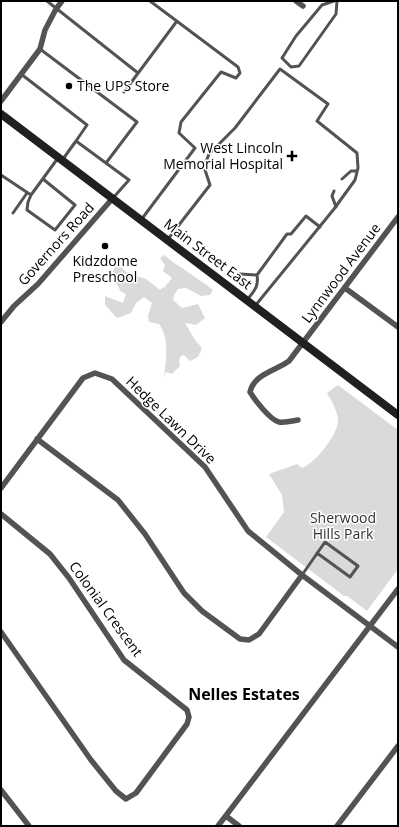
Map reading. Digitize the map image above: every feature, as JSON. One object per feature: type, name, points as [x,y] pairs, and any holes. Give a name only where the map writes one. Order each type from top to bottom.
[{"type":"main road","name":"Main Street East","points":[[1,114],[112,199],[168,239],[398,415]]},
{"type":"street","points":[[1,101],[40,48],[45,30],[62,1]]},
{"type":"street","points":[[296,1],[303,6]]},
{"type":"street","name":"Governors Road","points":[[1,322],[14,306],[38,284],[112,199]]},
{"type":"street","name":"Lynnwood Avenue","points":[[298,420],[280,422],[274,420],[254,399],[250,392],[252,385],[257,379],[283,366],[289,361],[398,217]]},
{"type":"street","points":[[345,288],[398,327]]},
{"type":"street","name":"Hedge Lawn Drive","points":[[1,488],[83,378],[95,373],[112,379],[205,467],[248,531],[302,575],[398,647]]},
{"type":"street","points":[[37,439],[118,500],[145,534],[184,593],[202,611],[240,639],[249,640],[259,634],[302,575]]},
{"type":"street","name":"Colonial Crescent","points":[[1,514],[50,554],[69,578],[124,660],[187,710],[189,717],[187,724],[136,793],[126,798],[116,791],[90,760],[1,632]]},
{"type":"street","points":[[218,826],[398,589]]},
{"type":"street","points":[[337,826],[398,746]]},
{"type":"street","points":[[1,790],[29,826]]},
{"type":"street","points":[[226,816],[239,826]]},
{"type":"lane","points":[[47,1],[138,73]]},
{"type":"lane","points":[[142,220],[195,148],[179,133],[182,122],[220,72],[236,78],[240,74],[238,67],[150,1]]},
{"type":"lane","points":[[335,1],[336,14],[299,66],[291,67],[282,58],[296,36],[322,5],[335,1]]},
{"type":"lane","points":[[124,92],[177,21]]},
{"type":"lane","points":[[40,48],[137,122],[106,163]]},
{"type":"lane","points":[[168,239],[210,185],[204,167],[209,154],[235,128],[280,69],[328,104],[317,121],[357,153],[357,171],[355,180],[336,207],[255,306]]},
{"type":"lane","points":[[21,74],[87,125],[76,141],[43,179],[31,195],[28,202],[27,210],[55,230],[75,205],[43,179]]},
{"type":"lane","points":[[76,141],[128,180],[112,199]]},
{"type":"lane","points":[[342,179],[351,171],[357,171]]},
{"type":"lane","points":[[1,175],[31,195]]},
{"type":"lane","points":[[334,191],[332,196],[336,207]]},
{"type":"lane","points":[[13,213],[27,193]]},
{"type":"lane","points":[[247,300],[256,288],[258,282],[257,276],[287,234],[291,234],[306,216],[320,227]]},
{"type":"lane","points":[[240,274],[257,276]]},
{"type":"lane","points":[[302,575],[317,553],[325,542],[358,566],[350,577],[317,553]]},
{"type":"green space","points":[[164,255],[213,290],[210,295],[201,296],[186,288],[178,289],[174,295],[173,300],[182,308],[198,304],[205,318],[196,325],[185,323],[195,340],[202,348],[198,357],[190,361],[184,355],[181,356],[179,360],[180,366],[172,374],[166,372],[164,377],[166,356],[165,336],[159,324],[149,322],[148,316],[152,303],[144,297],[136,303],[131,313],[117,318],[105,305],[105,296],[123,303],[126,294],[120,291],[113,274],[117,264],[129,274],[146,279],[160,290],[163,287],[164,288],[172,278],[163,271],[165,265],[160,258]]},
{"type":"green space","name":"Sherwood Hills Park","points":[[338,385],[398,430],[398,569],[367,611],[347,596],[344,596],[266,537],[284,512],[282,495],[269,474],[297,464],[302,468],[320,454],[326,447],[338,425],[335,409],[327,393]]},
{"type":"place","name":"The UPS Store","points":[[69,86]]},
{"type":"place","name":"West Lincoln Memorial Hospital","points":[[292,156]]},
{"type":"place","name":"Kidzdome Preschool","points":[[105,246]]},
{"type":"district","name":"Nelles Estates","points":[[244,694]]}]
